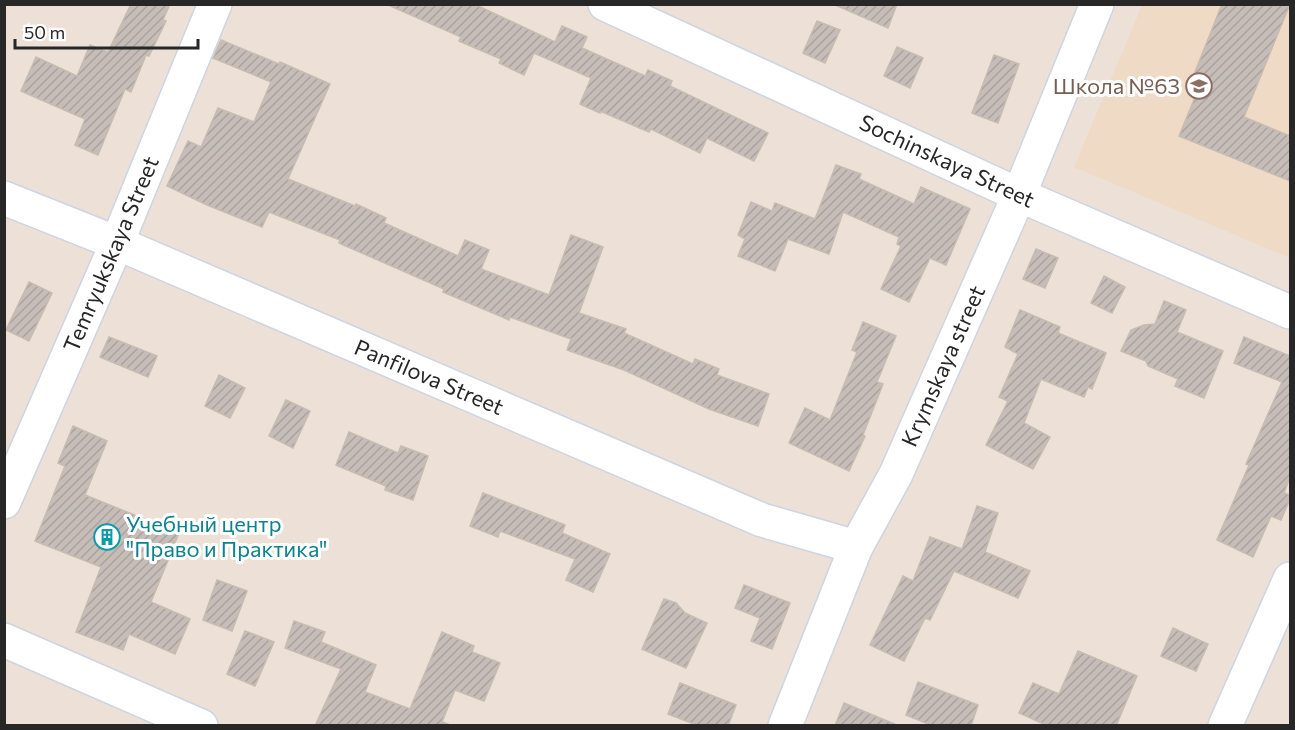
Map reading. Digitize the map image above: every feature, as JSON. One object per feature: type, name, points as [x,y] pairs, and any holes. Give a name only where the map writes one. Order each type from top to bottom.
[{"type":"street","name":"Temryukskaya Street","points":[[4,502],[117,243],[215,4]]},
{"type":"street","name":"Sochinskaya Street","points":[[605,4],[1019,195],[1290,312]]},
{"type":"street","name":"Krymskaya street","points":[[785,726],[856,547],[896,474],[1019,195],[1097,4]]},
{"type":"street","name":"Panfilova Street","points":[[4,198],[117,243],[762,520],[856,547]]},
{"type":"street","points":[[1225,726],[1290,579]]},
{"type":"street","points":[[4,640],[201,726]]},
{"type":"shaded area","name":"Школа №63","points":[[1142,5],[1290,5],[1290,258],[1074,167]]},
{"type":"building","points":[[131,4],[170,4],[163,20],[166,21],[149,56],[146,55],[131,92],[125,89],[98,155],[75,145],[85,119],[21,91],[36,57],[77,76],[90,45],[108,52]]},
{"type":"building","points":[[386,4],[474,4],[555,42],[562,26],[587,37],[582,48],[645,76],[648,70],[672,81],[670,86],[768,133],[754,161],[707,138],[700,153],[651,129],[649,132],[580,104],[591,78],[534,53],[524,75],[499,63],[501,59],[459,41],[461,37]]},
{"type":"building","points":[[833,4],[897,4],[888,28]]},
{"type":"building","points":[[1222,4],[1290,4],[1244,117],[1290,136],[1290,181],[1179,136],[1198,90],[1189,87]]},
{"type":"building","points":[[817,21],[840,30],[825,63],[803,53]]},
{"type":"building","points":[[221,40],[330,84],[288,179],[355,206],[356,204],[386,218],[384,223],[458,256],[465,240],[489,250],[481,269],[549,295],[571,235],[603,247],[579,313],[626,329],[624,333],[693,364],[695,359],[719,369],[717,375],[769,394],[758,426],[709,409],[624,370],[567,350],[571,339],[510,317],[509,320],[443,292],[444,289],[339,243],[340,240],[269,212],[262,227],[167,186],[188,141],[201,147],[218,108],[254,122],[271,82],[213,58]]},
{"type":"building","points":[[897,47],[923,58],[910,88],[884,76]]},
{"type":"building","points":[[994,55],[1019,64],[998,123],[972,113]]},
{"type":"building","points":[[836,165],[861,174],[859,179],[914,204],[921,187],[970,209],[946,265],[930,258],[909,302],[881,289],[901,246],[897,244],[899,237],[843,212],[829,254],[788,239],[775,271],[738,256],[745,239],[738,235],[751,202],[772,211],[775,203],[815,219]]},
{"type":"building","points":[[1036,249],[1058,258],[1045,288],[1023,279]]},
{"type":"building","points":[[1104,276],[1125,287],[1112,313],[1091,303]]},
{"type":"building","points":[[29,282],[52,293],[29,341],[6,330]]},
{"type":"building","points":[[1164,301],[1186,310],[1177,332],[1223,351],[1204,398],[1175,386],[1178,379],[1148,366],[1146,361],[1121,351],[1131,330],[1155,324]]},
{"type":"building","points":[[1020,310],[1060,327],[1058,333],[1106,353],[1092,389],[1088,387],[1084,397],[1041,379],[1024,423],[1050,437],[1033,469],[986,445],[1008,401],[999,397],[1018,354],[1005,347]]},
{"type":"building","points":[[863,322],[896,336],[877,382],[883,384],[863,435],[865,436],[849,471],[789,443],[805,408],[830,420],[857,352],[852,350]]},
{"type":"building","points":[[109,337],[157,356],[148,377],[100,357]]},
{"type":"building","points":[[1244,337],[1290,356],[1290,477],[1284,493],[1290,495],[1290,499],[1281,520],[1271,516],[1253,557],[1217,540],[1249,465],[1246,464],[1282,382],[1234,363]]},
{"type":"building","points":[[219,375],[245,388],[230,418],[205,406]]},
{"type":"building","points":[[286,400],[310,411],[293,448],[269,436]]},
{"type":"building","points":[[73,426],[107,441],[85,495],[179,533],[151,602],[190,619],[175,654],[129,634],[123,650],[76,632],[101,567],[35,541],[65,466],[58,463]]},
{"type":"building","points":[[349,432],[398,453],[401,446],[428,456],[413,500],[385,490],[386,486],[336,465]]},
{"type":"building","points":[[483,493],[565,525],[562,533],[610,554],[593,592],[566,580],[575,559],[500,531],[498,537],[470,526]]},
{"type":"building","points":[[977,506],[998,513],[985,552],[1030,571],[1018,598],[954,571],[930,620],[925,618],[904,661],[870,645],[903,576],[913,581],[930,537],[962,549]]},
{"type":"building","points":[[217,580],[247,591],[232,631],[203,620]]},
{"type":"building","points":[[744,585],[790,603],[772,649],[751,641],[760,618],[735,608]]},
{"type":"building","points":[[664,599],[676,603],[685,613],[707,623],[686,668],[642,649]]},
{"type":"building","points":[[294,621],[325,632],[321,642],[376,665],[365,692],[410,709],[442,632],[474,646],[472,652],[500,663],[484,701],[455,690],[442,722],[448,726],[315,726],[341,669],[285,648]]},
{"type":"building","points":[[1173,628],[1208,644],[1196,671],[1161,656]]},
{"type":"building","points":[[245,631],[274,642],[255,686],[227,674]]},
{"type":"building","points":[[1078,651],[1137,676],[1116,726],[1048,726],[1019,713],[1033,683],[1059,694]]},
{"type":"building","points":[[918,682],[978,705],[971,726],[933,726],[906,715]]},
{"type":"building","points":[[680,683],[736,705],[728,726],[699,726],[668,714]]},
{"type":"building","points":[[844,703],[897,725],[897,726],[835,726]]},
{"type":"place","name":"Школа №63","points":[[1199,86]]},
{"type":"place","name":"Учебный центр \"Право и Практика\"","points":[[107,537]]}]
